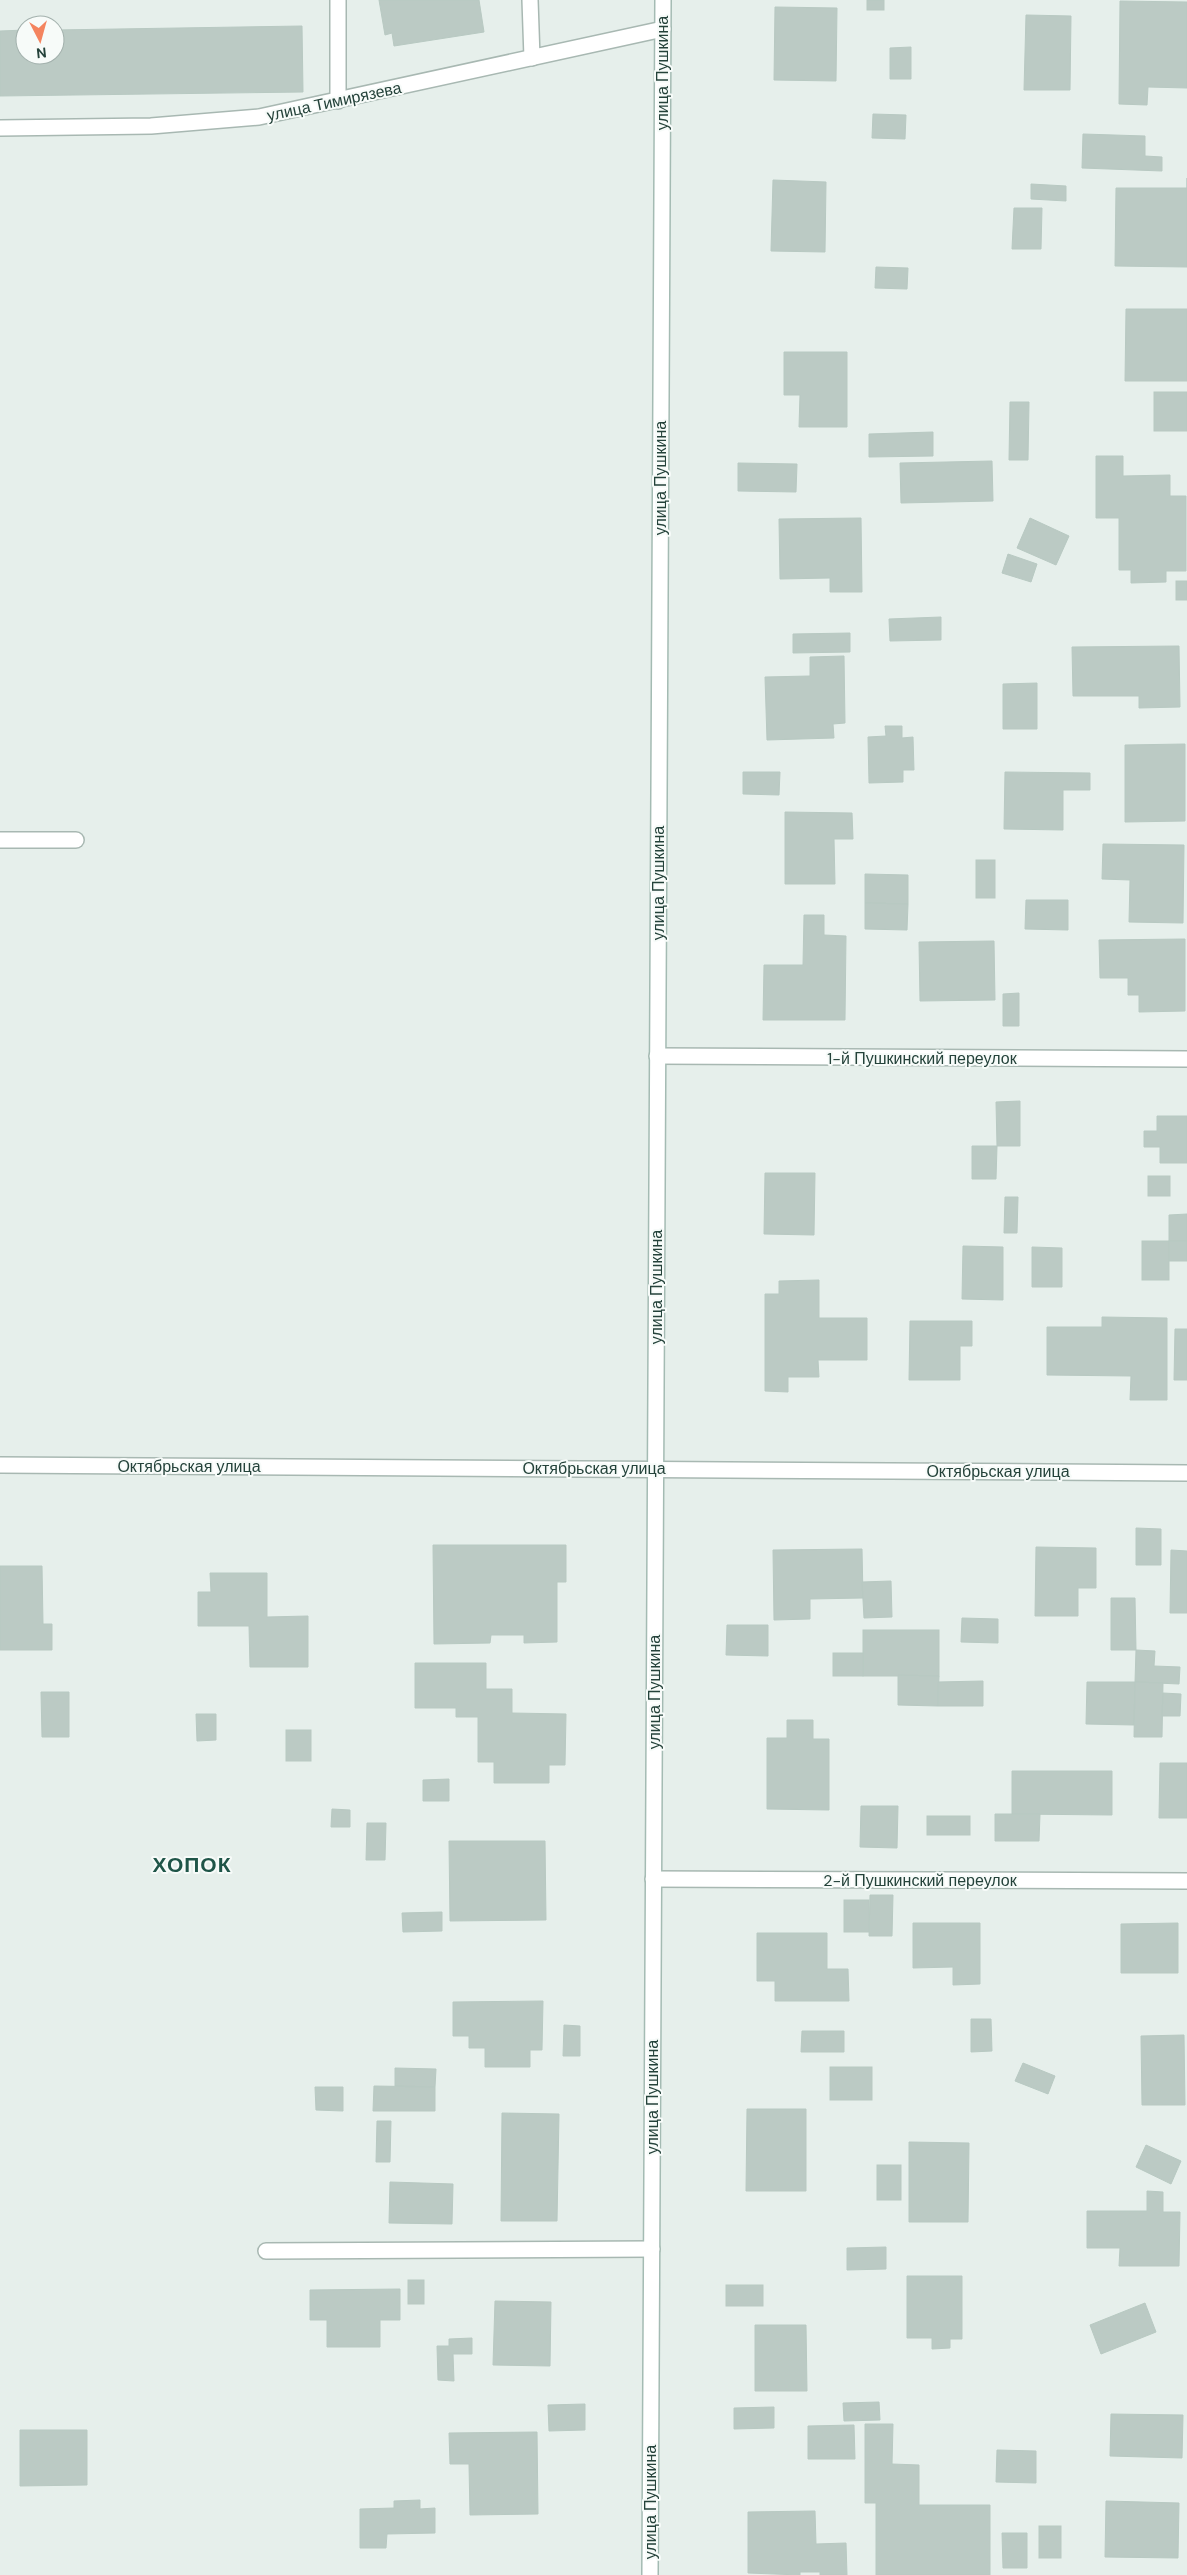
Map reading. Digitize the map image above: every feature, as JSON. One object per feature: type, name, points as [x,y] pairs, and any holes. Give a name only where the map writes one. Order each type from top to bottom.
[{"type":"street","points":[[338,0],[338,100]]},
{"type":"street","points":[[530,0],[532,58]]},
{"type":"street","name":"улица Пушкина","points":[[650,2575],[663,0]]},
{"type":"street","name":"улица Тимирязева","points":[[0,128],[151,126],[204,123],[273,114],[662,29]]},
{"type":"street","points":[[0,840],[76,840]]},
{"type":"street","name":"1-й Пушкинский переулок","points":[[657,1056],[1187,1059]]},
{"type":"street","name":"Октябрьская улица","points":[[0,1464],[1187,1473]]},
{"type":"street","name":"2-й Пушкинский переулок","points":[[653,1879],[1187,1881]]},
{"type":"street","points":[[266,2250],[652,2249]]},
{"type":"building","points":[[379,0],[479,0],[484,32],[394,46],[392,33],[385,35]]},
{"type":"building","points":[[867,0],[884,0],[884,10],[867,10]]},
{"type":"building","points":[[1120,1],[1187,2],[1187,88],[1148,87],[1147,105],[1119,104]]},
{"type":"building","points":[[775,7],[837,8],[836,81],[774,80]]},
{"type":"building","points":[[1026,15],[1071,16],[1070,90],[1024,90]]},
{"type":"building","points":[[302,26],[303,92],[0,96],[0,31],[15,30],[15,65],[65,65],[65,30]]},
{"type":"building","points":[[911,47],[911,79],[890,79],[890,48]]},
{"type":"building","points":[[873,114],[906,115],[905,139],[872,138]]},
{"type":"building","points":[[1083,134],[1145,136],[1145,156],[1162,157],[1162,171],[1082,168]]},
{"type":"building","points":[[773,180],[826,182],[825,252],[771,251]]},
{"type":"building","points":[[1031,184],[1066,186],[1066,201],[1031,199]]},
{"type":"building","points":[[1116,188],[1187,188],[1187,267],[1115,266]]},
{"type":"building","points":[[1014,208],[1042,208],[1041,249],[1012,249]]},
{"type":"building","points":[[876,267],[908,268],[907,289],[875,288]]},
{"type":"building","points":[[1126,309],[1187,309],[1187,381],[1125,381]]},
{"type":"building","points":[[784,352],[847,352],[847,427],[799,427],[800,395],[784,395]]},
{"type":"building","points":[[1154,392],[1187,392],[1187,431],[1154,431]]},
{"type":"building","points":[[1010,402],[1029,402],[1028,460],[1009,460]]},
{"type":"building","points":[[933,432],[933,456],[869,457],[869,434]]},
{"type":"building","points":[[1096,456],[1123,456],[1123,476],[1170,475],[1170,496],[1186,496],[1186,571],[1166,571],[1166,582],[1131,583],[1131,570],[1119,570],[1119,518],[1096,518]]},
{"type":"building","points":[[992,461],[993,501],[901,503],[900,463]]},
{"type":"building","points":[[738,463],[797,464],[796,492],[738,491]]},
{"type":"building","points":[[861,518],[862,592],[830,592],[830,578],[780,579],[779,519]]},
{"type":"building","points":[[1030,518],[1069,536],[1056,565],[1017,548]]},
{"type":"building","points":[[1008,554],[1037,564],[1031,582],[1002,573]]},
{"type":"building","points":[[1176,581],[1187,581],[1187,600],[1176,600]]},
{"type":"building","points":[[941,617],[941,640],[890,641],[889,619]]},
{"type":"building","points":[[850,633],[850,652],[793,653],[793,634]]},
{"type":"building","points":[[1179,646],[1180,707],[1139,708],[1139,696],[1073,696],[1072,647]]},
{"type":"building","points":[[844,656],[845,723],[833,724],[834,738],[767,740],[765,677],[810,676],[810,657]]},
{"type":"building","points":[[1037,683],[1037,729],[1003,729],[1003,684]]},
{"type":"building","points":[[885,726],[902,726],[902,738],[913,737],[914,770],[903,770],[903,782],[869,783],[868,737],[886,736]]},
{"type":"building","points":[[1185,744],[1185,821],[1125,822],[1125,745]]},
{"type":"building","points":[[743,772],[780,772],[779,795],[743,794]]},
{"type":"building","points":[[1005,772],[1090,773],[1090,790],[1063,790],[1063,830],[1004,829]]},
{"type":"building","points":[[785,812],[852,813],[853,839],[834,839],[835,884],[785,884]]},
{"type":"building","points":[[1103,844],[1184,845],[1183,923],[1129,922],[1130,880],[1102,879]]},
{"type":"building","points":[[976,860],[995,860],[995,898],[976,898]]},
{"type":"building","points":[[865,874],[908,875],[908,904],[865,903]]},
{"type":"building","points":[[1026,900],[1068,900],[1068,930],[1025,929]]},
{"type":"building","points":[[865,903],[908,904],[907,930],[865,929]]},
{"type":"building","points":[[804,915],[824,915],[824,935],[846,936],[845,1020],[763,1020],[764,965],[803,965]]},
{"type":"building","points":[[1185,939],[1185,1011],[1139,1012],[1139,995],[1128,995],[1128,978],[1100,978],[1099,940]]},
{"type":"building","points":[[994,941],[995,1000],[920,1001],[919,942]]},
{"type":"building","points":[[1019,993],[1019,1026],[1003,1026],[1003,994]]},
{"type":"building","points":[[1020,1101],[1020,1146],[997,1146],[996,1102]]},
{"type":"building","points":[[1157,1116],[1187,1116],[1187,1163],[1160,1163],[1160,1147],[1144,1147],[1144,1131],[1157,1131]]},
{"type":"building","points":[[972,1146],[997,1146],[996,1179],[972,1179]]},
{"type":"building","points":[[765,1173],[815,1173],[814,1235],[764,1234]]},
{"type":"building","points":[[1148,1176],[1170,1176],[1170,1196],[1148,1196]]},
{"type":"building","points":[[1005,1197],[1018,1197],[1017,1233],[1004,1233]]},
{"type":"building","points":[[1187,1214],[1187,1241],[1169,1241],[1169,1215]]},
{"type":"building","points":[[1142,1241],[1169,1241],[1169,1280],[1142,1280]]},
{"type":"building","points":[[1169,1241],[1187,1241],[1187,1261],[1169,1261]]},
{"type":"building","points":[[963,1246],[1003,1247],[1003,1300],[962,1299]]},
{"type":"building","points":[[1032,1247],[1062,1248],[1062,1287],[1032,1287]]},
{"type":"building","points":[[819,1280],[819,1318],[867,1318],[867,1360],[818,1360],[819,1377],[788,1377],[788,1392],[765,1391],[765,1294],[779,1294],[779,1281]]},
{"type":"building","points":[[1102,1317],[1167,1318],[1167,1400],[1130,1400],[1131,1376],[1047,1375],[1047,1327],[1102,1327]]},
{"type":"building","points":[[910,1321],[972,1321],[972,1346],[960,1346],[960,1380],[909,1380]]},
{"type":"building","points":[[1175,1329],[1187,1329],[1187,1380],[1174,1380]]},
{"type":"building","points":[[1136,1528],[1161,1529],[1161,1565],[1136,1565]]},
{"type":"building","points":[[433,1545],[566,1545],[566,1582],[557,1582],[557,1642],[524,1643],[524,1635],[491,1635],[490,1643],[434,1644]]},
{"type":"building","points":[[1036,1547],[1096,1548],[1096,1588],[1078,1588],[1078,1616],[1035,1616]]},
{"type":"building","points":[[862,1549],[863,1598],[810,1599],[810,1619],[774,1620],[773,1550]]},
{"type":"building","points":[[1171,1550],[1187,1551],[1187,1613],[1170,1613]]},
{"type":"building","points":[[0,1566],[42,1566],[43,1624],[52,1624],[52,1650],[0,1650]]},
{"type":"building","points":[[210,1573],[267,1573],[267,1617],[308,1616],[308,1667],[250,1667],[249,1626],[198,1626],[198,1592],[211,1592]]},
{"type":"building","points":[[891,1581],[892,1617],[864,1618],[862,1582]]},
{"type":"building","points":[[1111,1598],[1135,1598],[1136,1650],[1111,1650]]},
{"type":"building","points":[[962,1618],[998,1619],[998,1643],[961,1642]]},
{"type":"building","points":[[727,1625],[768,1625],[768,1656],[726,1655]]},
{"type":"building","points":[[863,1630],[939,1630],[939,1676],[863,1676]]},
{"type":"building","points":[[1136,1650],[1155,1651],[1154,1666],[1180,1667],[1179,1684],[1135,1682]]},
{"type":"building","points":[[833,1653],[863,1653],[863,1676],[833,1676]]},
{"type":"building","points":[[415,1663],[486,1663],[486,1689],[512,1689],[512,1713],[566,1714],[565,1765],[549,1765],[549,1783],[494,1783],[494,1762],[478,1762],[478,1717],[456,1717],[456,1708],[415,1708]]},
{"type":"building","points":[[898,1675],[939,1676],[938,1706],[898,1705]]},
{"type":"building","points":[[983,1681],[983,1706],[938,1706],[938,1682]]},
{"type":"building","points":[[1087,1682],[1135,1682],[1134,1725],[1086,1724]]},
{"type":"building","points":[[1135,1682],[1163,1683],[1162,1737],[1134,1737]]},
{"type":"building","points":[[41,1692],[69,1692],[69,1737],[42,1737]]},
{"type":"building","points":[[1163,1693],[1181,1694],[1180,1716],[1162,1716]]},
{"type":"building","points":[[196,1714],[216,1714],[216,1740],[197,1741]]},
{"type":"building","points":[[787,1720],[813,1720],[813,1739],[829,1739],[829,1810],[767,1809],[767,1738],[787,1738]]},
{"type":"building","points":[[286,1730],[311,1730],[311,1761],[286,1761]]},
{"type":"building","points":[[1160,1763],[1187,1763],[1187,1818],[1159,1818]]},
{"type":"building","points":[[1012,1771],[1112,1771],[1112,1815],[1012,1814]]},
{"type":"building","points":[[449,1779],[449,1801],[423,1801],[423,1780]]},
{"type":"building","points":[[861,1806],[898,1806],[897,1848],[860,1847]]},
{"type":"building","points":[[332,1809],[350,1810],[350,1827],[331,1827]]},
{"type":"building","points":[[995,1814],[1040,1814],[1039,1841],[995,1841]]},
{"type":"building","points":[[927,1816],[970,1816],[970,1835],[927,1835]]},
{"type":"building","points":[[367,1823],[386,1823],[385,1860],[366,1860]]},
{"type":"building","points":[[449,1841],[545,1841],[546,1920],[450,1921]]},
{"type":"building","points":[[870,1895],[893,1895],[892,1936],[869,1936]]},
{"type":"building","points":[[844,1900],[869,1900],[869,1932],[844,1932]]},
{"type":"building","points":[[442,1912],[442,1931],[403,1932],[402,1913]]},
{"type":"building","points":[[913,1923],[980,1923],[980,1984],[953,1985],[953,1967],[913,1968]]},
{"type":"building","points":[[1178,1923],[1178,1973],[1121,1973],[1121,1924]]},
{"type":"building","points":[[757,1933],[827,1933],[827,1969],[848,1969],[849,2001],[775,2001],[775,1981],[757,1981]]},
{"type":"building","points":[[543,2001],[542,2050],[530,2050],[530,2067],[485,2067],[485,2048],[469,2048],[469,2036],[453,2036],[453,2002]]},
{"type":"building","points":[[971,2019],[991,2019],[992,2051],[971,2052]]},
{"type":"building","points":[[564,2025],[580,2026],[580,2056],[563,2056]]},
{"type":"building","points":[[802,2031],[844,2031],[844,2052],[801,2052]]},
{"type":"building","points":[[1184,2035],[1185,2105],[1142,2105],[1141,2036]]},
{"type":"building","points":[[1023,2063],[1055,2076],[1048,2094],[1015,2081]]},
{"type":"building","points":[[830,2067],[872,2067],[872,2100],[830,2100]]},
{"type":"building","points":[[395,2068],[436,2069],[435,2087],[395,2086]]},
{"type":"building","points":[[374,2086],[435,2087],[435,2111],[373,2111]]},
{"type":"building","points":[[315,2087],[343,2087],[343,2111],[316,2110]]},
{"type":"building","points":[[747,2109],[806,2109],[806,2191],[746,2191]]},
{"type":"building","points":[[502,2113],[559,2114],[557,2221],[501,2221]]},
{"type":"building","points":[[377,2121],[391,2121],[390,2162],[376,2162]]},
{"type":"building","points":[[909,2142],[969,2143],[968,2222],[909,2222]]},
{"type":"building","points":[[1146,2145],[1181,2161],[1171,2184],[1136,2167]]},
{"type":"building","points":[[877,2165],[901,2165],[901,2200],[877,2200]]},
{"type":"building","points":[[390,2182],[453,2184],[452,2224],[389,2223]]},
{"type":"building","points":[[1147,2191],[1163,2192],[1163,2212],[1180,2212],[1179,2266],[1119,2266],[1120,2248],[1087,2248],[1087,2211],[1147,2211]]},
{"type":"building","points":[[886,2247],[886,2269],[847,2270],[847,2248]]},
{"type":"building","points":[[907,2276],[962,2276],[962,2339],[950,2339],[950,2348],[932,2349],[932,2338],[907,2338]]},
{"type":"building","points":[[408,2280],[424,2280],[424,2304],[408,2304]]},
{"type":"building","points":[[726,2285],[763,2285],[763,2306],[726,2306]]},
{"type":"building","points":[[400,2289],[400,2320],[380,2320],[380,2347],[327,2347],[327,2320],[310,2320],[310,2290]]},
{"type":"building","points":[[495,2301],[551,2302],[550,2366],[493,2365]]},
{"type":"building","points":[[1145,2303],[1156,2332],[1101,2354],[1090,2325]]},
{"type":"building","points":[[755,2325],[806,2325],[807,2391],[755,2391]]},
{"type":"building","points":[[472,2338],[472,2354],[453,2354],[454,2381],[438,2380],[437,2346],[449,2346],[449,2339]]},
{"type":"building","points":[[879,2402],[880,2420],[844,2421],[843,2403]]},
{"type":"building","points":[[585,2404],[585,2430],[549,2431],[548,2405]]},
{"type":"building","points":[[774,2407],[774,2428],[734,2429],[734,2408]]},
{"type":"building","points":[[1111,2414],[1183,2415],[1182,2458],[1110,2456]]},
{"type":"building","points":[[865,2424],[893,2424],[892,2464],[919,2465],[919,2505],[990,2505],[990,2575],[876,2575],[876,2503],[865,2503]]},
{"type":"building","points":[[854,2425],[855,2459],[808,2459],[808,2426]]},
{"type":"building","points":[[20,2430],[87,2430],[87,2485],[20,2486]]},
{"type":"building","points":[[537,2432],[538,2514],[470,2515],[469,2464],[450,2464],[449,2433]]},
{"type":"building","points":[[997,2450],[1036,2451],[1036,2483],[996,2482]]},
{"type":"building","points":[[420,2500],[420,2509],[435,2508],[435,2533],[387,2534],[386,2548],[360,2548],[360,2509],[394,2508],[394,2501]]},
{"type":"building","points":[[1106,2501],[1179,2503],[1178,2558],[1105,2557]]},
{"type":"building","points":[[815,2511],[816,2544],[846,2543],[847,2575],[820,2575],[820,2572],[800,2572],[800,2575],[748,2573],[748,2512]]},
{"type":"building","points":[[1039,2526],[1061,2526],[1061,2558],[1039,2558]]},
{"type":"building","points":[[1002,2533],[1027,2533],[1027,2568],[1003,2568]]},
{"type":"district","name":"ХОПОК","points":[[192,1865]]}]
